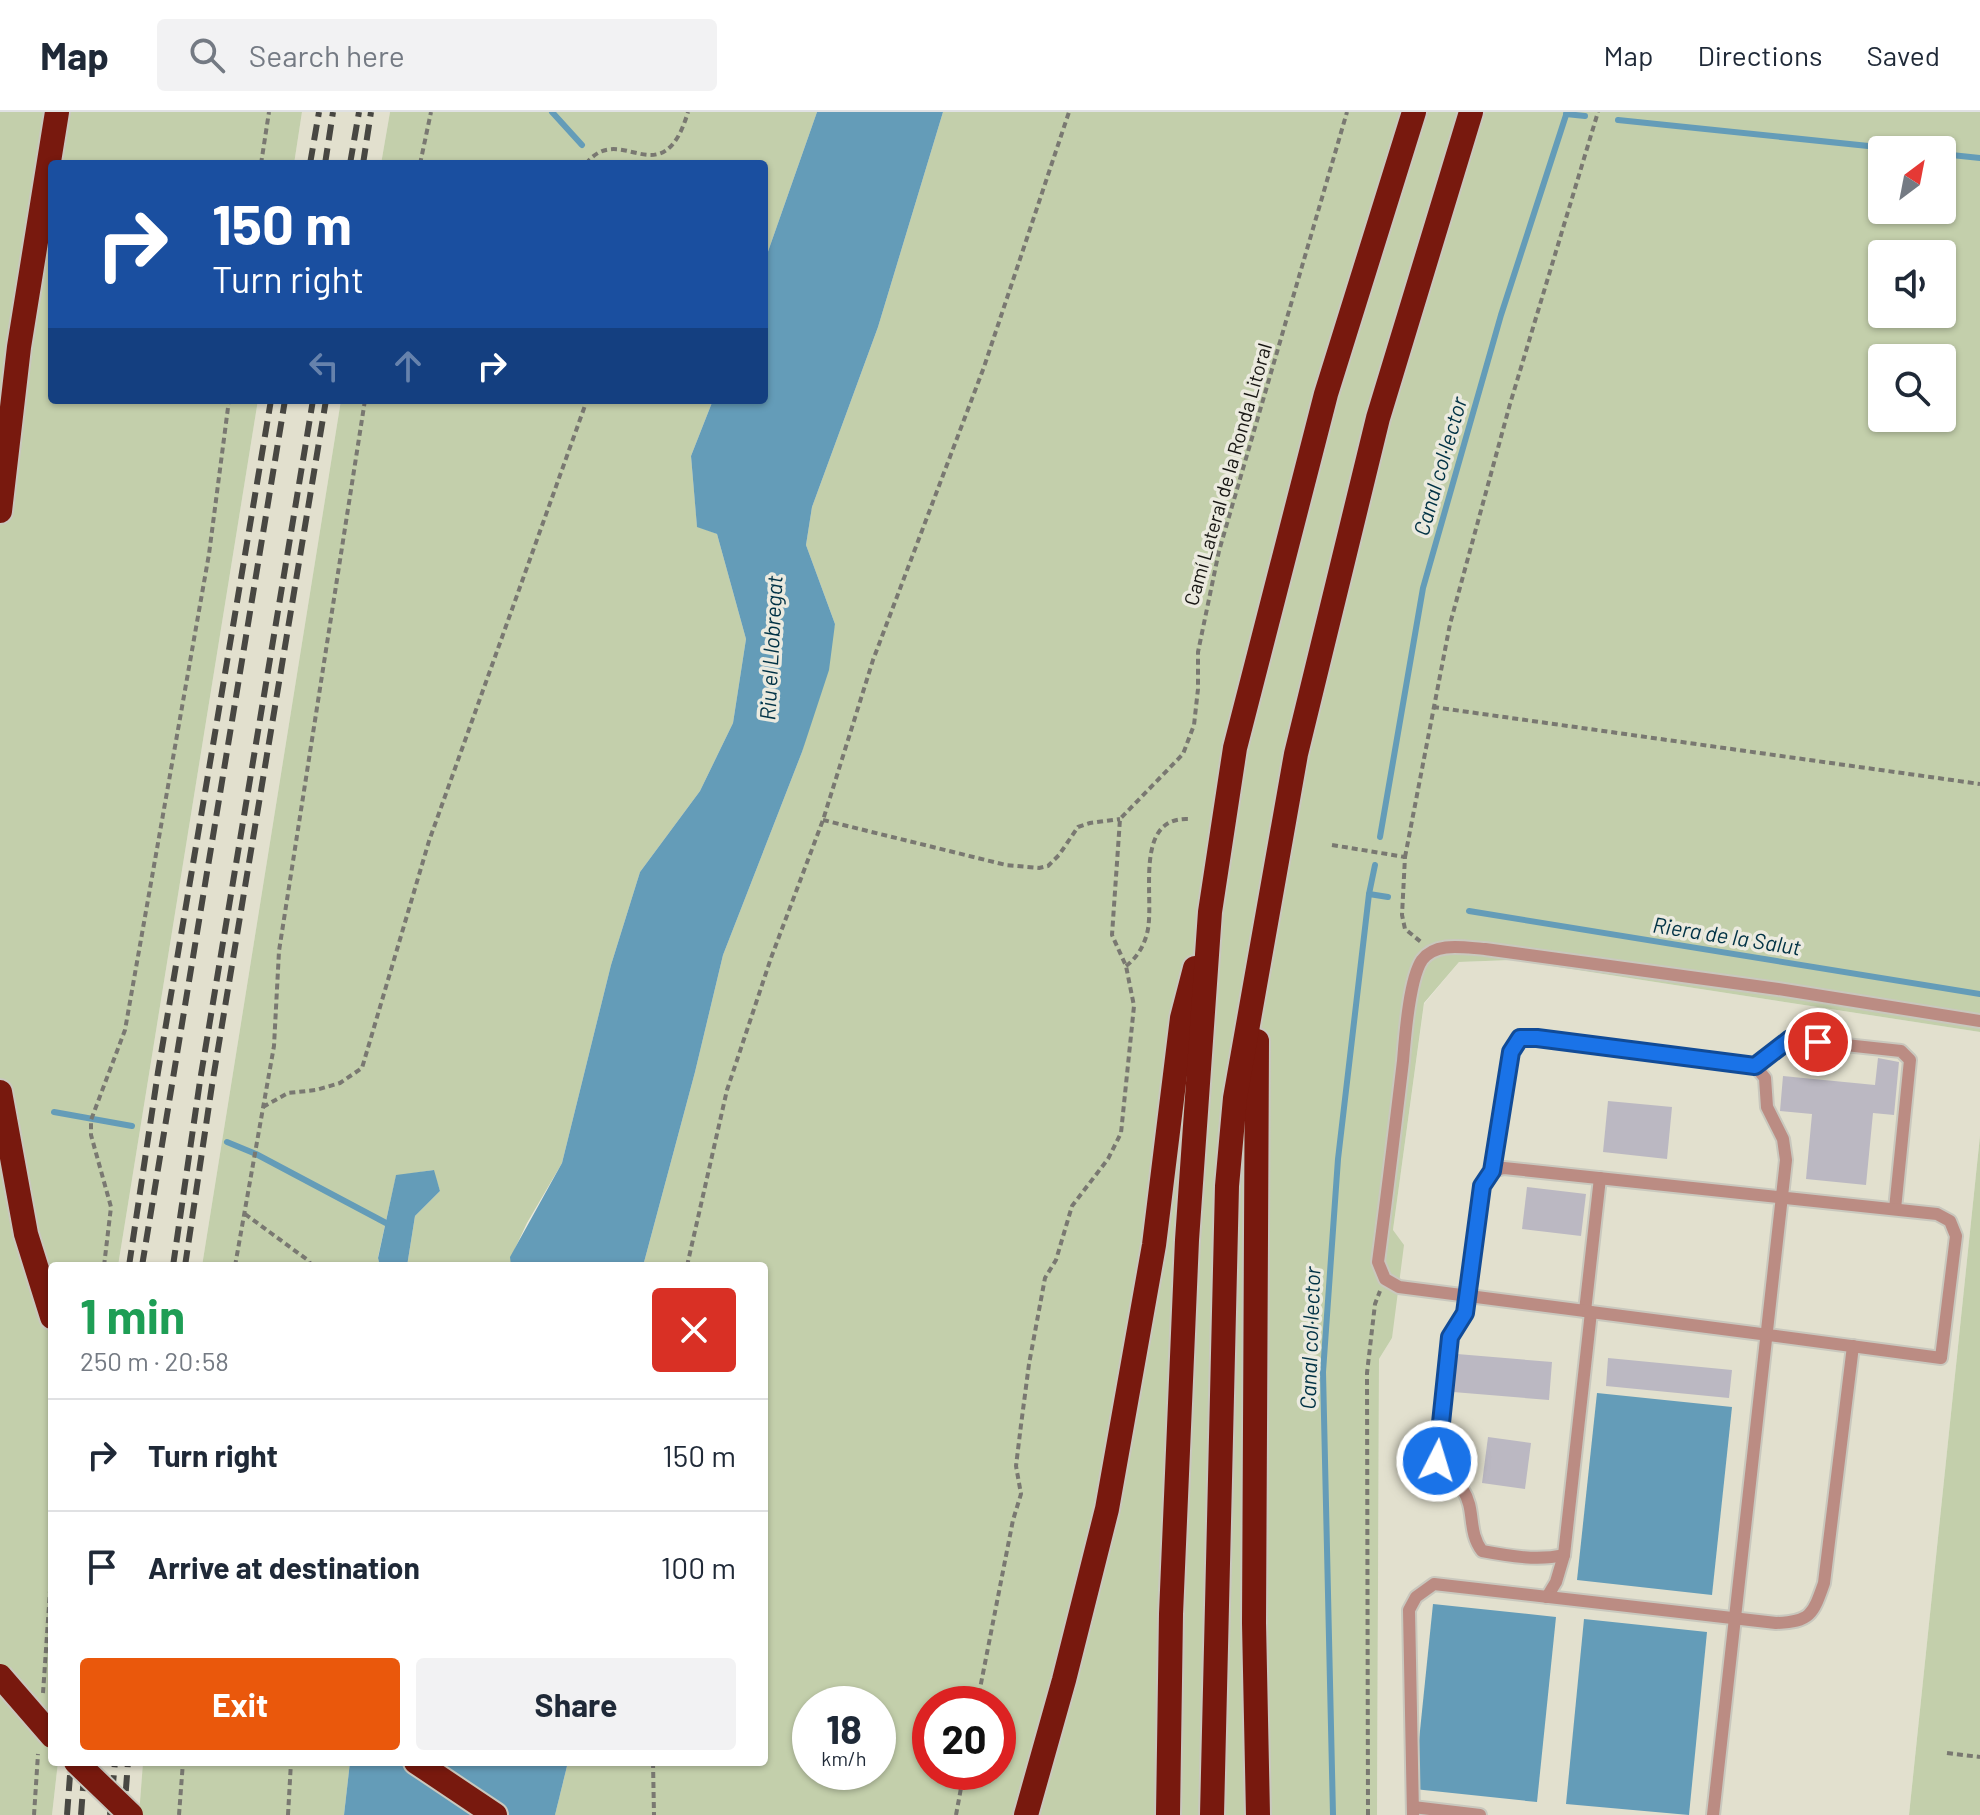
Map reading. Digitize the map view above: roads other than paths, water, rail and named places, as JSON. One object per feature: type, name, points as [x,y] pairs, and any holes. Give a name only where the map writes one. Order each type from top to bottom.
[{"type":"highway","points":[[49,160],[57,112]]},
{"type":"highway","points":[[1168,1815],[1171,1614],[1187,1240],[1210,912],[1235,748],[1326,394],[1414,112]]},
{"type":"highway","points":[[1212,1815],[1227,1186],[1235,1098],[1296,754],[1374,434],[1471,112]]},
{"type":"highway","points":[[0,511],[19,347],[48,168]]},
{"type":"highway","points":[[1026,1815],[1107,1509],[1154,1245],[1182,1018],[1210,912]]},
{"type":"highway","points":[[1257,980],[1254,1623],[1258,1815]]},
{"type":"highway","points":[[0,1092],[26,1234],[48,1304]]},
{"type":"highway","points":[[0,1676],[45,1744]]},
{"type":"highway","points":[[80,1766],[131,1815]]},
{"type":"highway","points":[[422,1766],[495,1815]]},
{"type":"lane","points":[[1492,1171],[1504,1168],[1937,1214],[1950,1221],[1956,1236],[1941,1358],[1399,1287],[1385,1279],[1378,1262],[1408,1019],[1416,975],[1423,959],[1433,950],[1448,947],[1485,949],[1778,989],[1980,1021]]},
{"type":"lane","points":[[1564,1555],[1549,1558],[1482,1551],[1473,1538],[1470,1508],[1463,1490],[1442,1471],[1437,1461],[1450,1337],[1465,1313],[1482,1186],[1492,1171],[1511,1052],[1520,1038],[1537,1038],[1755,1066],[1765,1078],[1767,1107],[1783,1139],[1786,1160],[1713,1815]]},
{"type":"lane","points":[[1755,1066],[1790,1039],[1901,1051],[1910,1060],[1895,1209]]},
{"type":"lane","points":[[1547,1597],[1556,1582],[1564,1555],[1600,1178]]},
{"type":"lane","points":[[1480,1815],[1413,1811],[1409,1610],[1416,1597],[1434,1584],[1735,1619],[1799,1622],[1815,1609],[1824,1583],[1853,1346]]},
{"type":"water","name":"Riu el Llobregat","points":[[817,112],[943,112],[878,327],[812,507],[806,545],[835,624],[829,670],[802,752],[723,955],[644,1262],[511,1262],[510,1257],[562,1163],[611,965],[640,872],[700,791],[733,723],[746,639],[717,534],[697,527],[691,456],[711,404],[768,404],[768,252]]},
{"type":"water","points":[[434,1170],[440,1191],[415,1216],[408,1262],[379,1262],[378,1258],[396,1175]]},
{"type":"water","points":[[1597,1393],[1732,1407],[1712,1595],[1577,1580]]},
{"type":"water","points":[[1433,1604],[1556,1617],[1537,1802],[1414,1789]]},
{"type":"water","points":[[1584,1619],[1707,1632],[1689,1815],[1566,1804]]},
{"type":"water","points":[[350,1766],[567,1766],[555,1815],[344,1815]]},
{"type":"waterway","points":[[552,112],[582,145]]},
{"type":"waterway","name":"Canal col·lector","points":[[1380,837],[1423,588],[1501,315],[1567,112]]},
{"type":"waterway","points":[[1566,114],[1585,116]]},
{"type":"waterway","points":[[1618,120],[1868,146]]},
{"type":"waterway","points":[[1956,155],[1980,158]]},
{"type":"waterway","name":"Canal col·lector","points":[[1333,1815],[1323,1372],[1338,1159],[1375,865]]},
{"type":"waterway","name":"Riera de la Salut","points":[[1369,894],[1388,897]]},
{"type":"waterway","name":"Riera de la Salut","points":[[1469,911],[1980,994]]},
{"type":"waterway","points":[[54,1112],[132,1126]]},
{"type":"waterway","points":[[227,1142],[256,1154],[386,1223]]},
{"type":"railway","points":[[311,160],[319,112]]},
{"type":"railway","points":[[326,160],[333,112]]},
{"type":"railway","points":[[351,160],[359,112]]},
{"type":"railway","points":[[364,160],[371,112]]},
{"type":"railway","points":[[130,1262],[158,1072],[270,404]]},
{"type":"railway","points":[[143,1262],[284,404]]},
{"type":"railway","points":[[174,1262],[200,1081],[312,404]]},
{"type":"railway","points":[[186,1262],[325,404]]},
{"type":"railway","points":[[67,1815],[71,1766]]},
{"type":"railway","points":[[81,1815],[85,1766]]},
{"type":"railway","points":[[110,1815],[115,1766]]},
{"type":"railway","points":[[124,1815],[128,1766]]}]
